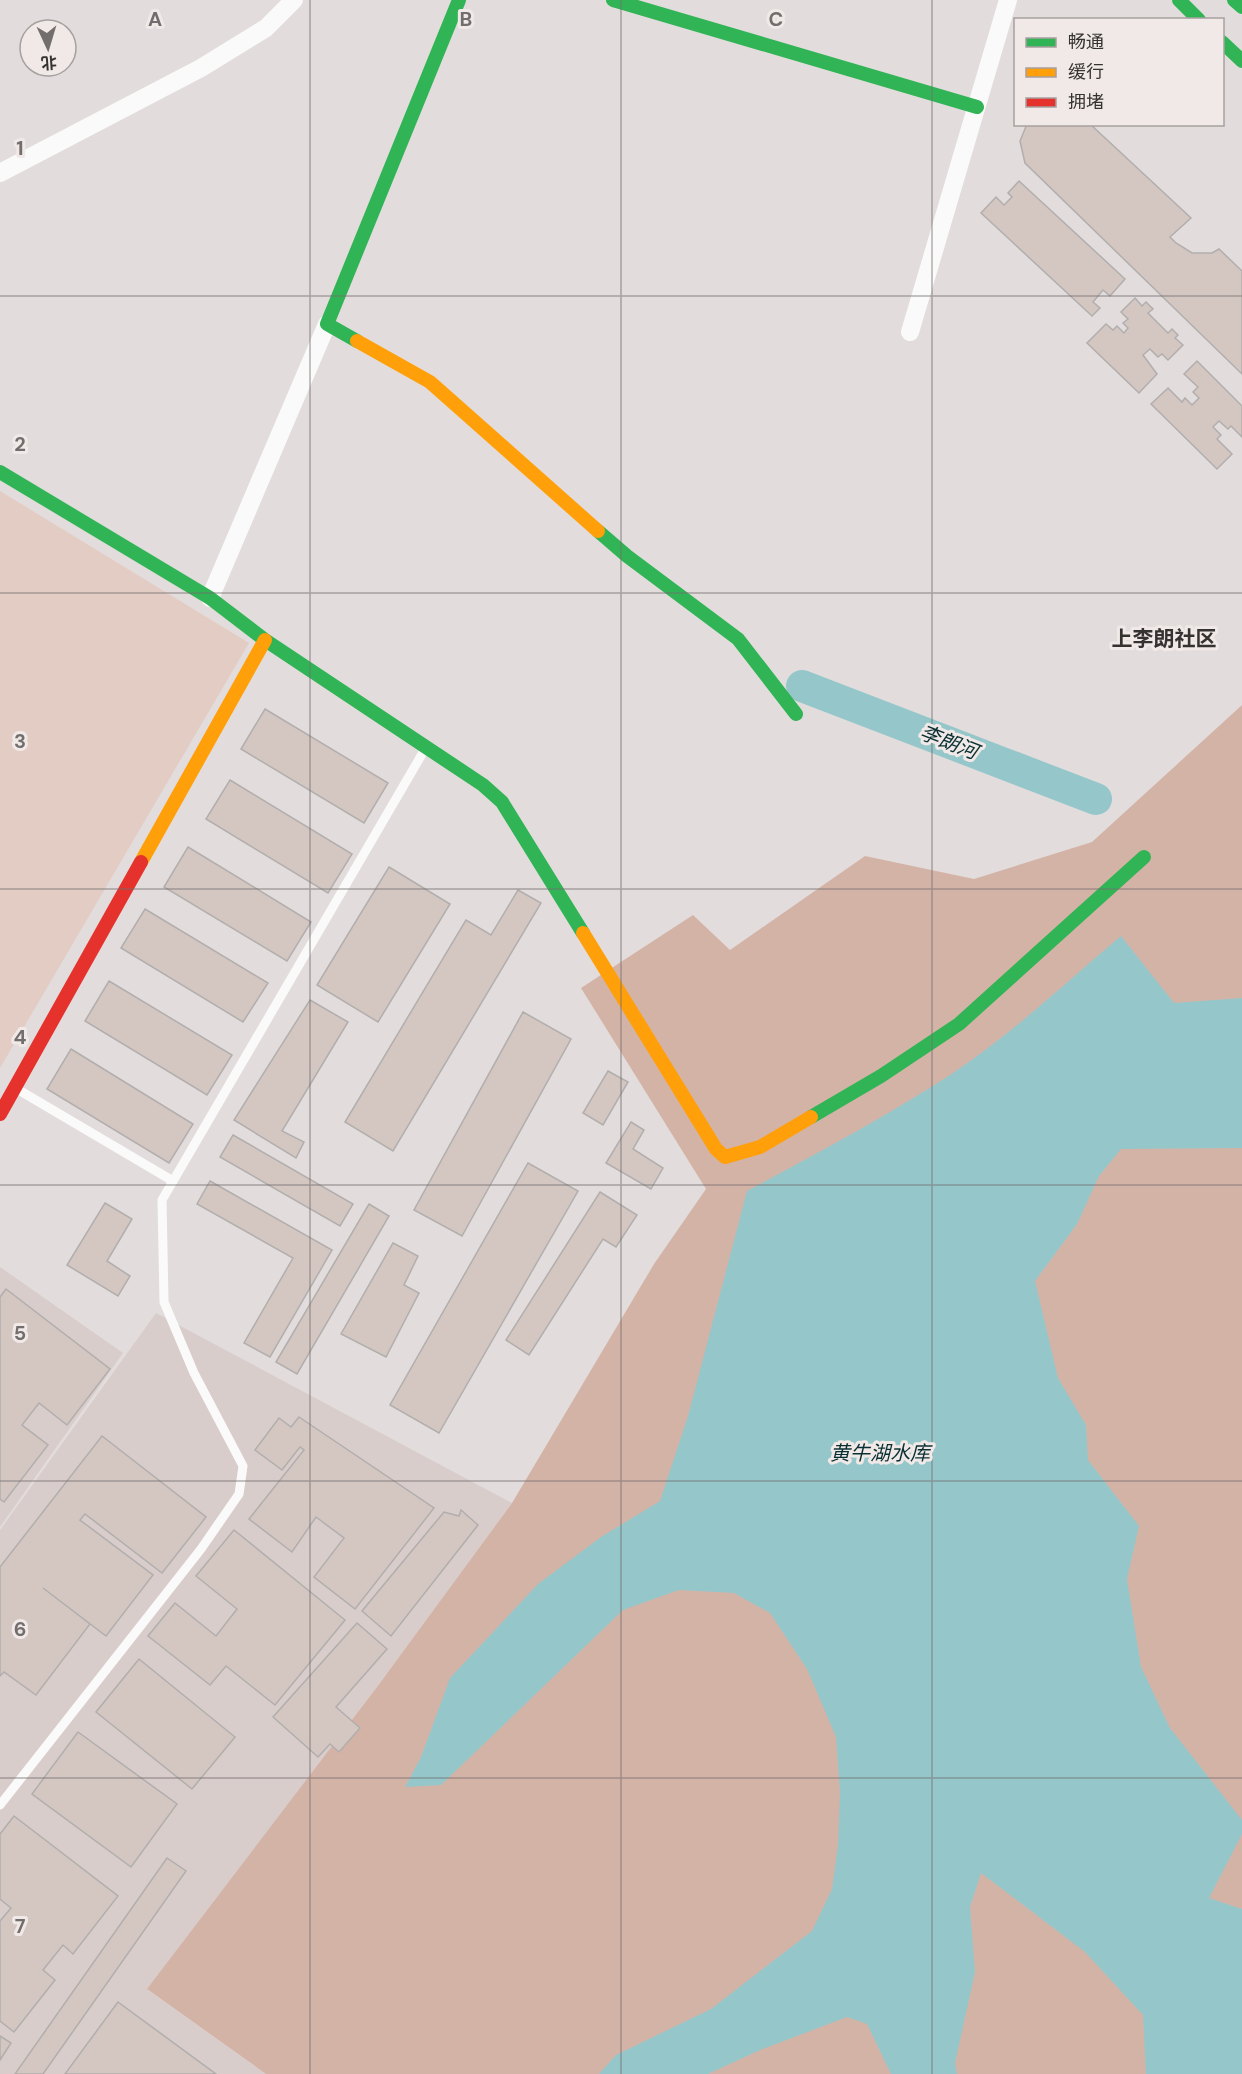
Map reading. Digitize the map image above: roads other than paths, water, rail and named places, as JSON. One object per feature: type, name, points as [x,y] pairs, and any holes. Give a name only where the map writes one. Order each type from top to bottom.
[{"type":"street","points":[[0,173],[201,68],[266,28],[294,0]]},
{"type":"street","points":[[210,598],[327,324],[459,0]]},
{"type":"street","points":[[613,0],[977,107]]},
{"type":"street","points":[[910,332],[1008,0]]},
{"type":"street","points":[[1179,0],[1197,18]]},
{"type":"street","points":[[1234,0],[1242,7]]},
{"type":"street","points":[[1224,44],[1242,61]]},
{"type":"street","points":[[327,324],[430,382],[627,556],[738,639],[796,714]]},
{"type":"street","points":[[0,472],[210,598],[266,640],[483,785],[502,802],[716,1149],[725,1156],[738,1155],[760,1147],[881,1076],[959,1024],[1144,857]]},
{"type":"street","points":[[0,1114],[266,640]]},
{"type":"lane","points":[[0,1805],[201,1550],[239,1494],[243,1467],[194,1373],[164,1302],[162,1200],[426,747]]},
{"type":"lane","points":[[15,1088],[173,1181]]},
{"type":"water","name":"黄牛湖水库","points":[[1121,936],[1174,1003],[1242,998],[1242,1148],[1121,1149],[1099,1176],[1077,1224],[1035,1281],[1058,1378],[1086,1425],[1088,1460],[1139,1526],[1127,1579],[1141,1667],[1170,1728],[1242,1820],[1242,1834],[1209,1898],[1242,1909],[1242,2074],[1146,2074],[1143,2015],[1085,1952],[981,1873],[970,1907],[975,1972],[955,2063],[957,2074],[891,2074],[867,2024],[847,2017],[760,2050],[708,2074],[599,2074],[616,2055],[711,2009],[812,1931],[832,1889],[838,1845],[840,1793],[836,1737],[807,1669],[770,1613],[734,1593],[679,1590],[623,1610],[441,1785],[405,1787],[421,1757],[450,1678],[538,1584],[601,1537],[660,1501],[688,1416],[747,1191],[875,1120],[950,1075],[1016,1026]]},
{"type":"waterway","name":"李朗河","points":[[802,686],[1096,799]]},
{"type":"district","name":"上李朗社区","points":[[1164,639]]}]
